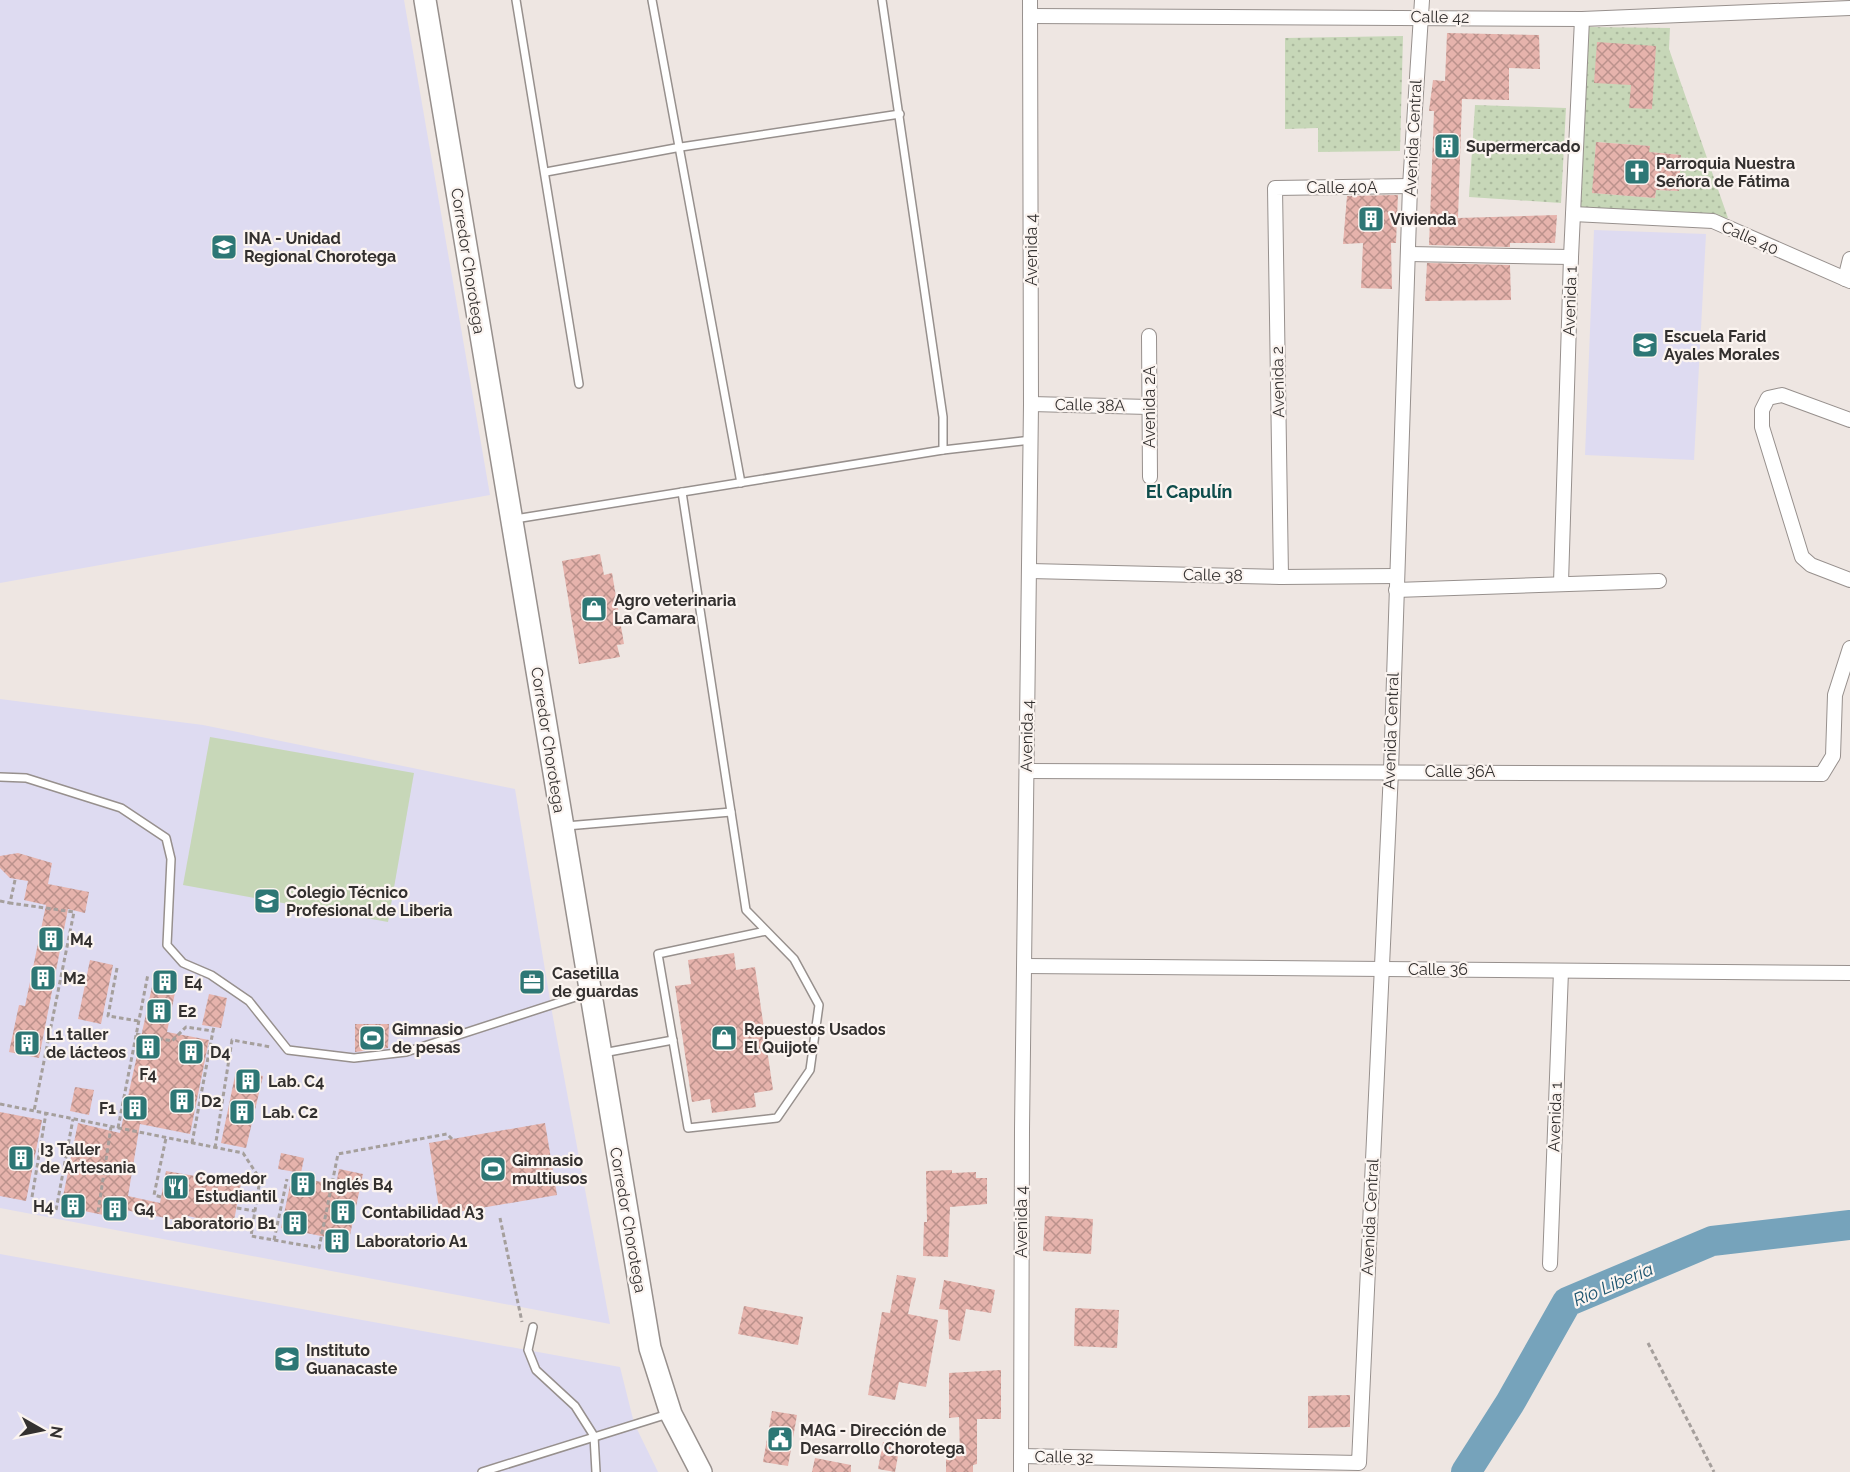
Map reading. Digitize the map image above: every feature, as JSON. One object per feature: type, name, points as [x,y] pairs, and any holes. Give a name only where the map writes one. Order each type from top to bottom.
[{"type":"main road","name":"Corredor Chorotega","points":[[425,0],[650,1348],[671,1413],[701,1472]]},
{"type":"street","name":"Avenida 4","points":[[1021,1472],[1022,1129],[1031,440],[1030,0]]},
{"type":"street","name":"Avenida Central","points":[[1359,1463],[1390,771],[1410,186],[1422,0]]},
{"type":"street","name":"Calle 42","points":[[1030,16],[1421,16],[1582,19],[1850,8]]},
{"type":"street","name":"Avenida 1","points":[[1562,583],[1571,257],[1582,19]]},
{"type":"street","name":"Calle 40A","points":[[1275,188],[1410,186]]},
{"type":"street","name":"Avenida 2","points":[[1275,188],[1281,577]]},
{"type":"street","name":"Calle 40","points":[[1574,214],[1713,221],[1847,280]]},
{"type":"street","points":[[1409,254],[1571,257]]},
{"type":"street","points":[[1847,280],[1850,259]]},
{"type":"street","name":"Avenida 2A","points":[[1149,336],[1150,477]]},
{"type":"street","points":[[1850,420],[1782,395],[1768,398],[1762,410],[1762,428],[1802,557],[1811,565],[1850,580]]},
{"type":"street","name":"Calle 38A","points":[[1031,404],[1149,406]]},
{"type":"street","name":"Calle 38","points":[[1030,571],[1281,577],[1396,583],[1659,581]]},
{"type":"street","name":"Calle 36A","points":[[1027,771],[1822,774],[1833,756],[1835,695],[1850,648]]},
{"type":"street","name":"Calle 36","points":[[1025,966],[1850,973]]},
{"type":"street","name":"Avenida 1","points":[[1550,1264],[1561,970]]},
{"type":"street","name":"Calle 32","points":[[1021,1456],[1359,1463]]},
{"type":"lane","points":[[516,0],[579,384]]},
{"type":"lane","points":[[652,0],[681,147],[741,483]]},
{"type":"lane","points":[[882,0],[943,417],[943,450]]},
{"type":"lane","points":[[546,172],[681,147],[900,114]]},
{"type":"lane","points":[[512,520],[943,450],[1031,440]]},
{"type":"lane","points":[[682,492],[746,910],[794,959],[819,1005],[810,1070],[777,1118],[688,1128],[658,954],[766,931]]},
{"type":"lane","points":[[0,777],[26,778],[121,808],[166,838],[171,859],[167,945],[183,963],[211,975],[249,1001],[288,1050],[354,1058],[406,1052],[590,992]]},
{"type":"lane","points":[[562,826],[731,812]]},
{"type":"lane","points":[[600,1054],[673,1040]]},
{"type":"lane","points":[[533,1326],[528,1350],[536,1370],[575,1406],[594,1436],[596,1472]]},
{"type":"lane","points":[[482,1472],[671,1413]]},
{"type":"path","points":[[10,903],[15,880]]},
{"type":"path","points":[[0,901],[74,912],[34,1111]]},
{"type":"path","points":[[117,968],[108,1016],[139,1021]]},
{"type":"path","points":[[118,1128],[148,974]]},
{"type":"path","points":[[136,1034],[172,1041],[186,1027],[213,1029],[192,1143]]},
{"type":"path","points":[[215,1148],[232,1040],[288,1050]]},
{"type":"path","points":[[0,1104],[243,1153],[260,1179],[251,1236],[319,1248],[338,1154],[447,1134],[452,1139]]},
{"type":"path","points":[[32,1197],[46,1113]]},
{"type":"path","points":[[56,1210],[73,1119]]},
{"type":"path","points":[[98,1212],[111,1127]]},
{"type":"path","points":[[161,1197],[154,1195],[166,1138]]},
{"type":"path","points":[[274,1240],[287,1179]]},
{"type":"path","points":[[237,1208],[255,1212]]},
{"type":"path","points":[[500,1218],[522,1324]]},
{"type":"path","points":[[1648,1343],[1714,1472]]},
{"type":"shaded area","name":"INA - Unidad Regional Chorotega","points":[[0,0],[404,0],[490,495],[0,583]]},
{"type":"shaded area","name":"Escuela Farid Ayales Morales","points":[[1594,230],[1706,234],[1694,460],[1585,455]]},
{"type":"shaded area","name":"Colegio Técnico Profesional de Liberia","points":[[0,699],[203,725],[515,789],[552,1012],[610,1324],[0,1208]]},
{"type":"shaded area","name":"Instituto Guanacaste","points":[[0,1254],[620,1367],[634,1423],[658,1472],[0,1472]]},
{"type":"green space","points":[[1587,27],[1670,28],[1669,49],[1728,218],[1580,209]],"holes":[[[1596,142],[1649,146],[1649,152],[1681,155],[1679,191],[1656,190],[1655,198],[1593,193]]]},
{"type":"green space","points":[[1403,36],[1400,151],[1318,152],[1318,128],[1285,129],[1285,38]]},
{"type":"green space","points":[[1475,105],[1566,108],[1561,203],[1469,197]]},
{"type":"green space","points":[[210,737],[414,773],[388,922],[183,885]]},
{"type":"building","points":[[1447,33],[1539,35],[1540,69],[1509,68],[1509,100],[1462,99],[1458,218],[1557,215],[1555,243],[1510,243],[1510,247],[1429,245],[1434,111],[1429,111],[1433,80],[1445,81]]},
{"type":"building","points":[[1597,42],[1656,46],[1652,109],[1629,108],[1631,85],[1594,83]]},
{"type":"building","name":"Parroquia Nuestra Señora de Fátima","points":[[1596,142],[1650,146],[1649,152],[1681,155],[1679,191],[1656,190],[1655,198],[1592,193]]},
{"type":"building","name":"Vivienda","points":[[1398,195],[1396,243],[1391,243],[1392,289],[1361,288],[1363,243],[1343,244],[1347,196]]},
{"type":"building","name":"Vivienda","points":[[1427,263],[1510,265],[1511,300],[1425,301]]},
{"type":"building","name":"Agro veterinaria La Camara","points":[[600,554],[604,575],[612,573],[624,644],[617,645],[620,657],[579,664],[562,561]]},
{"type":"building","points":[[18,853],[52,863],[48,884],[89,892],[85,913],[68,909],[39,1058],[9,1052],[19,1005],[25,1006],[46,905],[24,900],[28,881],[10,878],[0,868],[0,856]]},
{"type":"building","name":"Repuestos Usados El Quijote","points":[[734,953],[736,970],[755,967],[773,1090],[754,1093],[756,1107],[712,1113],[710,1099],[692,1102],[675,986],[691,984],[688,960]]},
{"type":"building","points":[[90,960],[113,965],[101,1024],[78,1019]]},
{"type":"building","name":"Casetilla de guardas","points":[[539,969],[545,988],[526,995],[520,975]]},
{"type":"building","points":[[155,973],[178,978],[167,1032],[209,1040],[190,1134],[140,1124],[128,1196],[160,1203],[166,1171],[241,1184],[233,1226],[183,1215],[181,1221],[125,1210],[123,1219],[84,1211],[83,1216],[60,1211],[78,1123],[120,1133]]},
{"type":"building","points":[[209,994],[227,998],[221,1028],[202,1025]]},
{"type":"building","name":"Gimnasio de pesas","points":[[355,1024],[389,1024],[388,1048],[355,1052]]},
{"type":"building","points":[[236,1071],[263,1076],[246,1148],[221,1143]]},
{"type":"building","points":[[75,1087],[94,1090],[89,1115],[70,1111]]},
{"type":"building","points":[[0,1112],[42,1120],[26,1201],[0,1196]]},
{"type":"building","name":"Gimnasio multiusos","points":[[545,1123],[557,1195],[440,1215],[429,1143]]},
{"type":"building","points":[[281,1153],[304,1158],[301,1173],[278,1169]]},
{"type":"building","points":[[339,1169],[363,1174],[347,1249],[324,1245],[326,1237],[281,1228],[292,1176],[336,1185]]},
{"type":"building","points":[[952,1170],[952,1173],[976,1172],[976,1178],[987,1178],[987,1204],[950,1207],[948,1257],[923,1256],[924,1222],[927,1222],[926,1171]]},
{"type":"building","points":[[1045,1216],[1093,1219],[1091,1254],[1043,1251]]},
{"type":"building","points":[[897,1275],[916,1278],[908,1314],[938,1320],[926,1387],[899,1382],[895,1400],[868,1395],[882,1312],[890,1313]]},
{"type":"building","points":[[944,1280],[995,1290],[991,1313],[966,1309],[960,1341],[949,1339],[948,1310],[939,1309]]},
{"type":"building","points":[[744,1306],[803,1317],[798,1345],[738,1334]]},
{"type":"building","points":[[1075,1308],[1119,1310],[1117,1348],[1074,1346]]},
{"type":"building","points":[[1001,1370],[1001,1419],[977,1419],[977,1464],[973,1465],[973,1472],[946,1472],[946,1454],[960,1454],[959,1417],[949,1418],[949,1373]]},
{"type":"building","points":[[1350,1395],[1350,1427],[1308,1428],[1308,1396]]},
{"type":"building","name":"MAG - Dirección de Desarrollo Chorotega","points":[[772,1411],[797,1415],[788,1466],[763,1462]]},
{"type":"building","name":"MAG - Dirección de Desarrollo Chorotega","points":[[883,1442],[900,1445],[895,1472],[878,1469]]},
{"type":"building","name":"MAG - Dirección de Desarrollo Chorotega","points":[[815,1458],[851,1465],[851,1472],[812,1472]]},
{"type":"waterway","name":"Río Liberia","points":[[1466,1472],[1510,1403],[1567,1302],[1712,1241],[1850,1225]]},
{"type":"place","name":"Supermercado","points":[[1447,146]]},
{"type":"place","name":"Parroquia Nuestra Señora de Fátima","points":[[1637,172]]},
{"type":"place","name":"Vivienda","points":[[1371,219]]},
{"type":"place","name":"INA - Unidad Regional Chorotega","points":[[224,247]]},
{"type":"place","name":"Escuela Farid Ayales Morales","points":[[1645,345]]},
{"type":"place","name":"Agro veterinaria La Camara","points":[[594,609]]},
{"type":"place","name":"Colegio Técnico Profesional de Liberia","points":[[267,901]]},
{"type":"place","name":"M4","points":[[51,939]]},
{"type":"place","name":"M2","points":[[43,978]]},
{"type":"place","name":"E4","points":[[165,982]]},
{"type":"place","name":"Casetilla de guardas","points":[[532,982]]},
{"type":"place","name":"E2","points":[[159,1011]]},
{"type":"place","name":"Gimnasio de pesas","points":[[372,1038]]},
{"type":"place","name":"Repuestos Usados El Quijote","points":[[724,1038]]},
{"type":"place","name":"L1 taller de lácteos","points":[[27,1043]]},
{"type":"place","name":"F4","points":[[148,1047]]},
{"type":"place","name":"D4","points":[[191,1052]]},
{"type":"place","name":"Lab. C4","points":[[248,1081]]},
{"type":"place","name":"D2","points":[[182,1101]]},
{"type":"place","name":"F1","points":[[135,1108]]},
{"type":"place","name":"Lab. C2","points":[[242,1112]]},
{"type":"place","name":"I3 Taller de Artesania","points":[[21,1158]]},
{"type":"place","name":"Gimnasio multiusos","points":[[493,1169]]},
{"type":"place","name":"Inglés B4","points":[[303,1184]]},
{"type":"place","name":"Comedor Estudiantil","points":[[176,1187]]},
{"type":"place","name":"H4","points":[[73,1206]]},
{"type":"place","name":"G4","points":[[115,1209]]},
{"type":"place","name":"Contabilidad A3","points":[[343,1212]]},
{"type":"place","name":"Laboratorio B1","points":[[295,1223]]},
{"type":"place","name":"Laboratorio A1","points":[[337,1241]]},
{"type":"place","name":"Instituto Guanacaste","points":[[287,1359]]},
{"type":"place","name":"MAG - Dirección de Desarrollo Chorotega","points":[[780,1439]]},
{"type":"district","name":"El Capulín","points":[[1189,491]]}]
